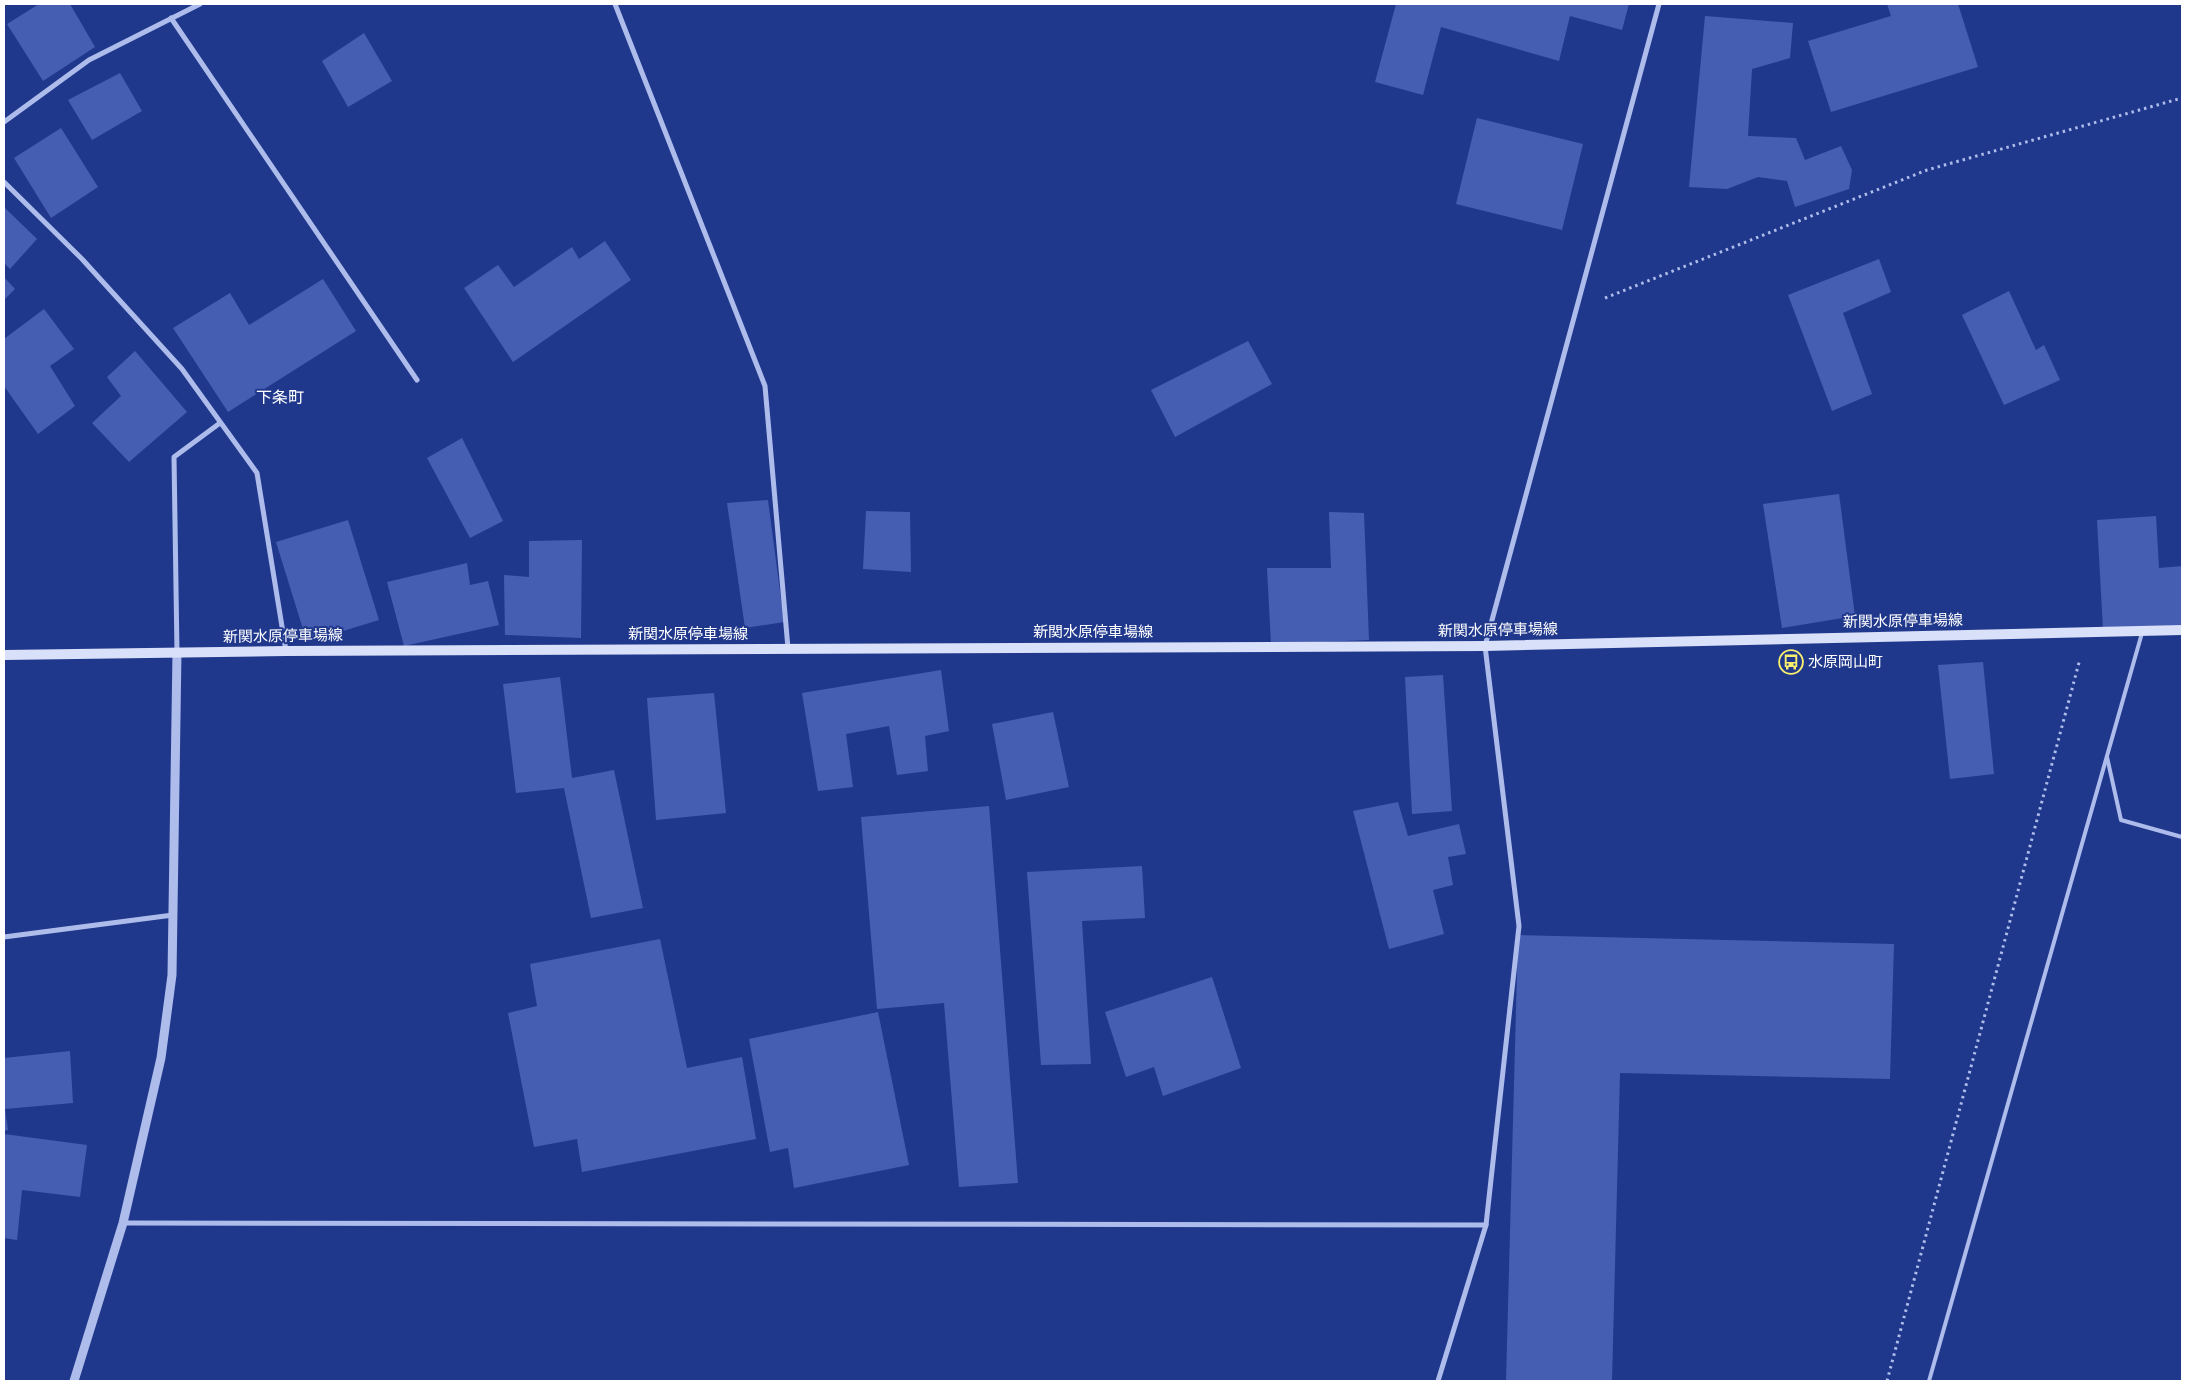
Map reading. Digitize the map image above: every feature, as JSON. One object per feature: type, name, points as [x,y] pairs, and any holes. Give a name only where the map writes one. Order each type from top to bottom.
[{"type":"main road","name":"新関水原停車場線","points":[[4,655],[286,651],[1485,646],[2182,630]]},
{"type":"street","points":[[4,122],[89,60],[200,4]]},
{"type":"street","points":[[615,4],[765,386],[788,648]]},
{"type":"street","points":[[1438,1381],[1486,1225],[1518,926],[1485,646],[1659,4]]},
{"type":"street","points":[[171,18],[417,380]]},
{"type":"street","points":[[4,182],[82,259],[182,369],[257,473],[286,651]]},
{"type":"street","points":[[74,1381],[123,1223],[161,1058],[172,974],[178,652],[174,456],[220,423]]},
{"type":"street","points":[[4,937],[173,915]]},
{"type":"street","points":[[123,1223],[1486,1225]]},
{"type":"lane","points":[[1929,1381],[2142,631]]},
{"type":"lane","points":[[2107,755],[2121,820],[2182,837]]},
{"type":"path","points":[[1576,309],[1927,170],[2182,98]]},
{"type":"path","points":[[1887,1381],[2087,632]]},
{"type":"building","points":[[39,4],[70,4],[95,47],[43,81],[7,24]]},
{"type":"building","points":[[1396,4],[1629,4],[1622,30],[1570,16],[1559,61],[1441,27],[1423,95],[1375,82]]},
{"type":"building","points":[[1887,4],[1958,4],[1978,67],[1831,112],[1808,41],[1891,16]]},
{"type":"building","points":[[1705,16],[1793,23],[1790,58],[1752,69],[1748,136],[1796,138],[1805,160],[1841,146],[1852,170],[1849,189],[1795,207],[1787,181],[1758,177],[1727,189],[1689,187]]},
{"type":"building","points":[[364,33],[392,81],[348,107],[322,61]]},
{"type":"building","points":[[120,73],[142,111],[92,140],[68,100]]},
{"type":"building","points":[[1477,118],[1583,144],[1562,230],[1456,204]]},
{"type":"building","points":[[61,128],[98,187],[51,218],[14,158]]},
{"type":"building","points":[[4,207],[37,239],[10,269],[4,263]]},
{"type":"building","points":[[605,241],[631,280],[513,362],[464,288],[498,265],[514,287],[572,247],[579,259]]},
{"type":"building","points":[[1879,259],[1891,292],[1843,313],[1872,394],[1832,411],[1788,295]]},
{"type":"building","points":[[4,277],[15,289],[4,300]]},
{"type":"building","points":[[323,279],[356,331],[228,412],[173,328],[230,293],[249,325]]},
{"type":"building","points":[[2009,291],[2036,350],[2044,345],[2060,380],[2004,405],[1962,315]]},
{"type":"building","points":[[44,309],[74,349],[50,366],[75,406],[38,434],[4,386],[4,339]]},
{"type":"building","points":[[1248,341],[1272,384],[1175,437],[1151,390]]},
{"type":"building","points":[[135,351],[187,412],[129,462],[92,423],[121,396],[107,377]]},
{"type":"building","points":[[462,438],[503,521],[470,538],[427,458]]},
{"type":"building","points":[[1839,494],[1855,616],[1782,628],[1763,504]]},
{"type":"building","points":[[768,500],[784,622],[745,628],[727,503]]},
{"type":"building","points":[[866,511],[910,512],[911,572],[863,569]]},
{"type":"building","points":[[1329,512],[1364,513],[1369,640],[1271,644],[1267,568],[1331,568]]},
{"type":"building","points":[[2156,516],[2159,568],[2182,566],[2182,628],[2103,630],[2097,520]]},
{"type":"building","points":[[348,520],[379,620],[307,642],[276,542]]},
{"type":"building","points":[[582,540],[581,638],[505,635],[504,575],[529,577],[529,541]]},
{"type":"building","points":[[467,563],[470,585],[488,581],[499,625],[404,646],[387,582]]},
{"type":"building","points":[[1983,662],[1994,774],[1950,779],[1938,665]]},
{"type":"building","points":[[941,670],[949,731],[925,736],[928,771],[897,775],[889,726],[846,734],[853,787],[818,791],[802,693]]},
{"type":"building","points":[[1443,675],[1452,811],[1412,814],[1405,677]]},
{"type":"building","points":[[560,677],[572,778],[614,770],[643,908],[591,918],[564,788],[516,793],[503,684]]},
{"type":"building","points":[[714,693],[726,813],[656,820],[647,698]]},
{"type":"building","points":[[1053,712],[1069,787],[1006,800],[992,724]]},
{"type":"building","points":[[1398,802],[1408,836],[1459,824],[1466,854],[1448,857],[1453,885],[1433,890],[1444,934],[1389,949],[1353,811]]},
{"type":"building","points":[[989,806],[1018,1183],[959,1187],[944,1003],[877,1009],[861,817]]},
{"type":"building","points":[[1142,866],[1145,918],[1082,921],[1091,1064],[1041,1065],[1027,872]]},
{"type":"building","points":[[1518,935],[1894,944],[1890,1079],[1620,1073],[1612,1381],[1506,1381]]},
{"type":"building","points":[[660,939],[687,1068],[742,1057],[756,1139],[582,1172],[577,1139],[534,1147],[508,1013],[537,1006],[530,964]]},
{"type":"building","points":[[1212,977],[1241,1068],[1163,1096],[1154,1067],[1126,1077],[1105,1012]]},
{"type":"building","points":[[878,1012],[909,1165],[794,1188],[788,1148],[770,1152],[749,1039]]},
{"type":"building","points":[[70,1051],[73,1103],[5,1109],[8,1130],[4,1131],[4,1058]]},
{"type":"building","points":[[4,1134],[87,1145],[80,1197],[22,1190],[17,1240],[4,1238]]},
{"type":"place","name":"水原岡山町","points":[[1791,662]]},
{"type":"district","name":"下条町","points":[[280,397]]}]
